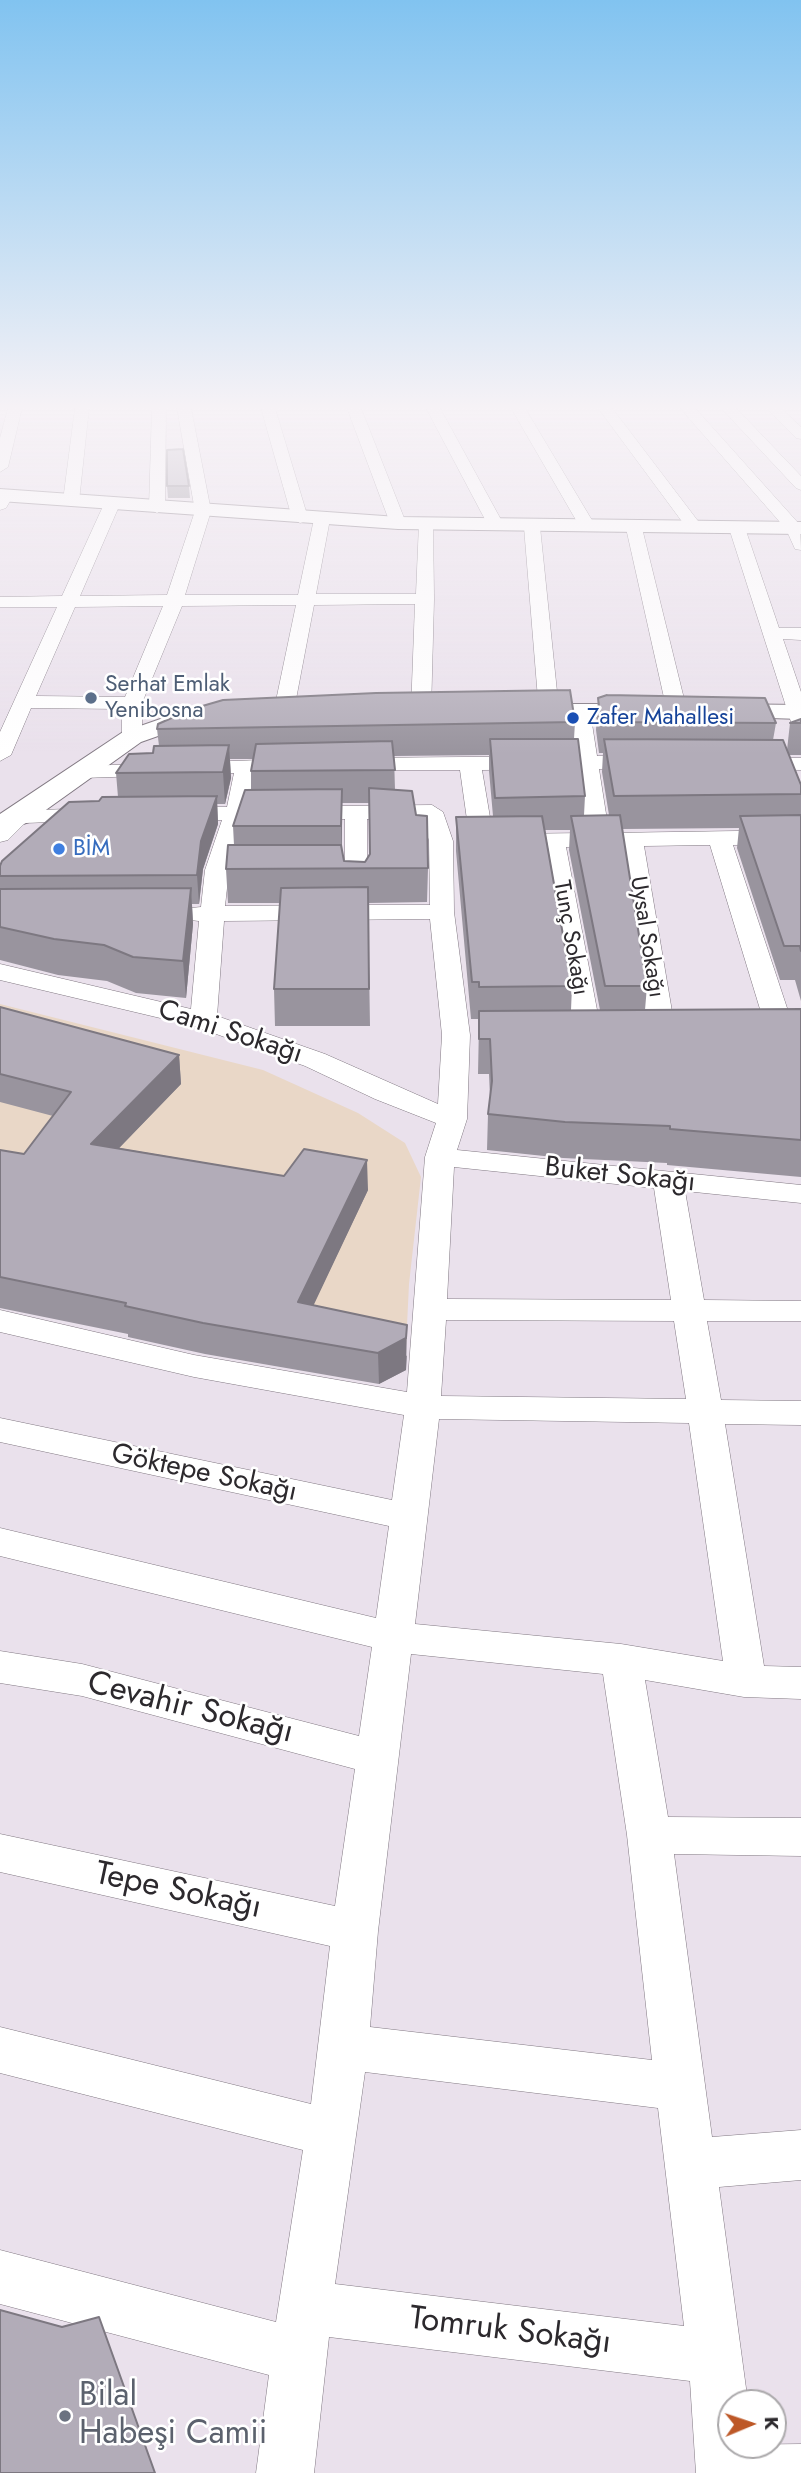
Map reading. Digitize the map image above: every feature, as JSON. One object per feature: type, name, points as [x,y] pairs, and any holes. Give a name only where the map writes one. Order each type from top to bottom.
[{"type":"main road","points":[[410,523],[497,527],[737,528],[799,534]]},
{"type":"main road","points":[[393,712],[447,711]]},
{"type":"main road","points":[[498,711],[677,711],[800,716]]},
{"type":"main road","points":[[255,717],[310,714]]},
{"type":"main road","points":[[6,825],[132,737],[172,723],[228,719]]},
{"type":"street","points":[[1,752],[104,523]]},
{"type":"street","points":[[132,737],[132,703],[175,600],[199,523]]},
{"type":"street","points":[[283,715],[321,523]]},
{"type":"street","points":[[495,523],[497,527]]},
{"type":"street","points":[[586,523],[588,527]]},
{"type":"street","points":[[692,523],[695,528]]},
{"type":"street","points":[[421,711],[427,524]]},
{"type":"street","points":[[532,527],[549,710]]},
{"type":"street","points":[[634,528],[677,711]]},
{"type":"street","points":[[737,528],[800,716]]},
{"type":"street","points":[[0,602],[425,598]]},
{"type":"street","points":[[772,634],[801,634]]},
{"type":"street","points":[[24,702],[132,703]]},
{"type":"street","points":[[580,710],[599,840]]},
{"type":"street","points":[[470,762],[482,841]]},
{"type":"street","points":[[335,764],[671,762]]},
{"type":"street","points":[[727,763],[799,769]]},
{"type":"street","points":[[82,772],[308,764]]},
{"type":"street","points":[[203,1020],[217,870],[243,793],[245,766]]},
{"type":"street","points":[[437,827],[477,811]]},
{"type":"street","points":[[356,813],[356,913]]},
{"type":"street","points":[[6,825],[134,815],[356,813],[437,827],[482,841],[801,838]]},
{"type":"street","points":[[285,2473],[344,2047],[355,1931],[423,1407],[440,1157],[452,1119],[469,1035],[442,912],[437,827]]},
{"type":"street","points":[[719,838],[779,1033]]},
{"type":"street","name":"Uysal Sokağı","points":[[625,1035],[631,839]]},
{"type":"street","name":"Tunç Sokağı","points":[[553,840],[625,1035]]},
{"type":"street","points":[[217,870],[245,870]]},
{"type":"street","points":[[328,870],[356,870]]},
{"type":"street","points":[[172,914],[442,912]]},
{"type":"street","name":"Cami Sokağı","points":[[0,972],[203,1020],[315,1060],[385,1093],[452,1119]]},
{"type":"street","name":"Buket Sokağı","points":[[440,1157],[801,1194]]},
{"type":"street","points":[[668,1181],[743,1648],[744,1681]]},
{"type":"street","points":[[430,1309],[801,1311]]},
{"type":"street","points":[[0,1321],[194,1366],[423,1407],[801,1413]]},
{"type":"street","name":"Göktepe Sokağı","points":[[0,1430],[409,1517]]},
{"type":"street","points":[[0,1542],[393,1637],[621,1660],[744,1681],[801,1683]]},
{"type":"street","points":[[621,1660],[649,1835],[716,2357],[724,2471],[801,2473]]},
{"type":"street","name":"Cevahir Sokağı","points":[[0,1667],[82,1680],[378,1758]]},
{"type":"street","points":[[649,1835],[801,1837]]},
{"type":"street","name":"Tepe Sokağı","points":[[0,1853],[355,1931]]},
{"type":"street","points":[[344,2047],[680,2087]]},
{"type":"street","points":[[0,2050],[330,2133]]},
{"type":"street","points":[[690,2164],[801,2155]]},
{"type":"street","name":"Tomruk Sokağı","points":[[0,2277],[303,2332],[716,2357]]},
{"type":"shaded area","points":[[0,1004],[263,1070],[358,1113],[405,1143],[421,1177],[409,1284],[406,1346],[0,1269]]},
{"type":"building","points":[[570,690],[575,722],[157,729],[158,724],[192,709],[223,700],[376,693]]},
{"type":"building","points":[[607,695],[765,698],[776,723],[601,722],[598,698]]},
{"type":"building","points":[[490,739],[578,739],[585,796],[495,798]]},
{"type":"building","points":[[604,739],[783,740],[801,785],[801,794],[614,796]]},
{"type":"building","points":[[392,741],[395,770],[251,771],[256,744]]},
{"type":"building","points":[[229,745],[223,772],[116,773],[129,754],[153,753],[154,746]]},
{"type":"building","points":[[369,788],[412,791],[416,815],[427,816],[428,868],[226,869],[228,845],[341,845],[344,861],[365,862],[370,854]]},
{"type":"building","points":[[342,789],[341,826],[233,826],[245,790]]},
{"type":"building","points":[[217,796],[201,841],[197,875],[0,876],[2,861],[69,802],[99,801],[102,797]]},
{"type":"building","points":[[620,815],[647,986],[605,986],[571,816]]},
{"type":"building","points":[[801,815],[801,951],[800,946],[784,946],[740,816]]},
{"type":"building","points":[[542,816],[572,986],[479,987],[479,982],[472,982],[456,817]]},
{"type":"building","points":[[368,887],[369,989],[274,989],[281,888]]},
{"type":"building","points":[[191,888],[183,961],[133,957],[104,945],[54,939],[0,927],[0,889]]},
{"type":"building","points":[[0,1007],[179,1055],[91,1144],[284,1176],[304,1149],[367,1160],[298,1302],[407,1325],[406,1338],[378,1353],[203,1323],[125,1306],[126,1303],[0,1277],[0,1150],[24,1154],[71,1092],[0,1074]]},
{"type":"building","points":[[801,1009],[801,1140],[670,1129],[670,1126],[565,1122],[488,1114],[492,1081],[490,1039],[479,1039],[479,1011]]},
{"type":"building","name":"Bilal Habeşi Camii","points":[[0,2310],[62,2327],[99,2317],[155,2473],[0,2473]]},
{"type":"place","name":"Serhat Emlak Yenibosna","points":[[91,698]]},
{"type":"place","name":"Zafer Mahallesi","points":[[573,718]]},
{"type":"place","name":"BİM","points":[[59,849]]},
{"type":"place","name":"Bilal Habeşi Camii","points":[[65,2416]]}]
